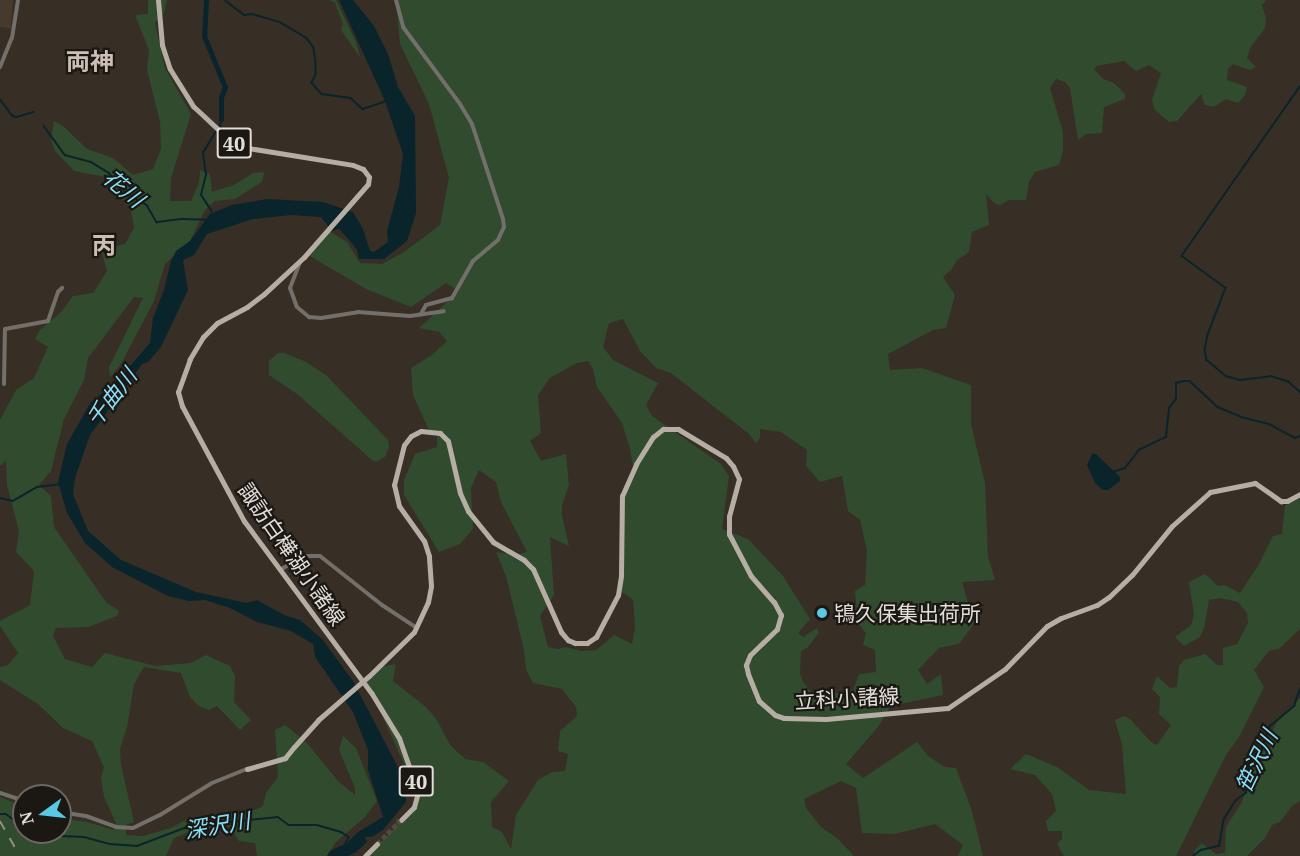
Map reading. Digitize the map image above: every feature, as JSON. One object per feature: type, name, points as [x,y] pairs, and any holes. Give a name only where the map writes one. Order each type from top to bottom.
[{"type":"main road","name":"諏訪白樺湖小諸線","points":[[158,0],[162,45],[170,69],[193,106],[204,117],[242,147],[363,169],[369,180],[356,199],[304,257],[264,294],[247,307],[217,323],[203,337],[190,359],[178,392],[182,406],[238,512],[279,571],[372,694],[399,738],[418,792],[414,807],[401,820]]},
{"type":"main road","name":"立科小諸線","points":[[247,768],[285,758],[318,720],[369,676],[417,628],[428,602],[430,563],[424,541],[399,506],[394,485],[404,445],[411,436],[421,431],[440,433],[448,441],[460,493],[468,511],[494,543],[530,564],[537,575],[561,632],[568,640],[581,644],[592,640],[599,634],[618,596],[621,575],[622,496],[636,464],[653,437],[663,429],[678,429],[726,458],[739,478],[729,516],[729,534],[751,576],[774,602],[781,615],[777,629],[750,655],[746,665],[748,674],[759,701],[775,716],[784,718],[826,719],[948,708],[1005,669],[1047,626],[1061,618],[1097,605],[1109,597],[1132,575],[1172,526],[1210,492],[1255,483],[1277,500],[1287,501],[1300,494]]},
{"type":"main road","points":[[365,856],[377,844]]},
{"type":"street","points":[[0,67],[12,38],[18,0]]},
{"type":"street","points":[[396,0],[403,27],[460,104],[471,124],[504,227],[498,240],[472,261],[452,298],[426,305],[421,314]]},
{"type":"street","points":[[304,257],[293,276],[290,288],[297,307],[309,317],[364,312],[421,314],[444,311]]},
{"type":"street","points":[[4,384],[4,329],[48,321],[58,292],[62,288]]},
{"type":"street","points":[[279,571],[303,556],[320,556],[382,605],[417,628]]},
{"type":"street","points":[[72,814],[86,816],[116,827],[133,828],[160,815],[212,783],[247,768]]},
{"type":"shaded area","points":[[0,0],[13,0],[11,26],[14,29],[0,27]]},
{"type":"green space","points":[[148,0],[167,0],[164,13],[155,23],[165,68],[191,114],[171,178],[170,201],[191,201],[199,183],[200,170],[210,174],[212,192],[234,185],[253,173],[264,172],[262,182],[235,199],[215,201],[205,210],[190,241],[165,264],[154,301],[121,364],[110,377],[109,367],[143,298],[134,297],[88,358],[84,380],[64,419],[51,471],[39,485],[51,496],[54,527],[106,602],[119,611],[117,616],[88,627],[56,628],[53,636],[65,659],[92,667],[105,653],[155,666],[191,663],[206,655],[230,666],[235,676],[234,702],[251,720],[240,730],[217,706],[209,710],[199,706],[190,697],[181,673],[144,667],[134,684],[127,727],[120,749],[121,765],[134,822],[126,825],[126,835],[143,836],[171,828],[189,818],[223,813],[245,814],[263,806],[266,793],[278,777],[275,730],[285,725],[308,744],[338,781],[355,795],[355,788],[339,750],[343,736],[356,748],[377,801],[365,817],[336,842],[327,856],[257,856],[255,843],[239,841],[230,827],[194,830],[174,838],[166,856],[0,856],[0,797],[12,802],[12,844],[72,844],[72,820],[114,830],[116,823],[104,797],[101,777],[104,767],[92,741],[63,728],[38,704],[0,680],[0,667],[8,665],[18,653],[0,626],[0,621],[30,605],[34,571],[16,552],[19,531],[7,485],[6,461],[0,466],[0,420],[16,390],[34,378],[48,347],[35,339],[40,330],[62,311],[73,296],[93,293],[107,271],[101,250],[125,244],[134,228],[131,211],[106,177],[74,171],[55,151],[51,140],[54,121],[63,126],[87,149],[113,158],[133,175],[153,169],[161,149],[160,122],[147,70],[149,50],[135,15],[148,14]]},
{"type":"green space","points":[[330,0],[336,0],[356,42],[360,57],[341,30],[343,24],[335,3]]},
{"type":"green space","points":[[396,0],[1266,0],[1262,5],[1266,18],[1265,28],[1250,48],[1247,58],[1256,67],[1250,70],[1233,64],[1228,69],[1227,80],[1247,87],[1245,95],[1238,103],[1226,99],[1214,107],[1205,105],[1201,94],[1177,121],[1169,122],[1154,109],[1152,100],[1161,73],[1149,65],[1136,71],[1124,61],[1097,66],[1094,69],[1103,79],[1114,83],[1125,94],[1125,99],[1104,107],[1102,133],[1086,134],[1078,140],[1070,88],[1065,82],[1056,79],[1050,88],[1063,132],[1063,151],[1059,165],[1035,172],[1029,182],[1026,200],[1009,200],[1000,205],[994,203],[986,194],[989,225],[972,232],[969,252],[956,261],[952,269],[943,277],[955,295],[946,328],[933,330],[888,354],[890,370],[922,368],[971,385],[971,424],[985,483],[988,556],[995,580],[962,582],[969,606],[981,614],[959,644],[939,648],[918,670],[927,684],[941,674],[943,695],[891,706],[878,727],[846,764],[863,778],[917,742],[928,756],[945,767],[956,768],[972,811],[983,856],[958,856],[963,845],[935,824],[894,834],[862,833],[856,788],[841,781],[804,799],[806,808],[821,827],[838,839],[854,856],[368,856],[396,826],[396,818],[402,820],[419,797],[366,680],[381,667],[396,664],[393,681],[426,707],[437,720],[450,745],[465,759],[483,762],[509,781],[491,802],[492,827],[502,832],[511,849],[516,815],[538,780],[552,772],[565,771],[568,754],[558,751],[560,731],[577,716],[576,707],[562,689],[533,683],[526,669],[524,650],[506,576],[496,552],[516,555],[527,552],[501,502],[496,482],[479,470],[471,488],[473,529],[460,544],[439,552],[404,495],[404,480],[415,454],[437,447],[437,435],[429,430],[413,395],[411,368],[432,355],[447,341],[439,332],[419,328],[459,291],[446,283],[411,307],[366,289],[308,255],[329,231],[347,242],[360,263],[382,264],[404,252],[440,225],[449,178],[429,104],[400,44]],"holes":[[[623,319],[640,351],[656,368],[671,373],[749,434],[756,443],[760,438],[760,429],[781,432],[807,450],[806,466],[820,482],[842,476],[848,511],[860,520],[867,551],[865,585],[855,591],[858,623],[866,633],[863,645],[875,650],[876,672],[859,674],[853,690],[815,697],[803,682],[800,674],[801,651],[807,648],[819,633],[817,628],[803,637],[798,633],[810,619],[783,576],[748,539],[722,529],[729,476],[721,464],[652,416],[646,405],[658,383],[613,360],[603,347],[609,323]],[[588,361],[593,369],[597,387],[622,423],[630,449],[634,473],[624,495],[621,591],[633,600],[635,628],[632,644],[614,635],[596,650],[581,651],[566,647],[558,649],[548,647],[540,616],[554,595],[550,537],[569,546],[562,516],[562,505],[569,485],[566,454],[541,461],[530,441],[541,433],[538,395],[550,378],[577,363]]]},
{"type":"green space","points":[[278,353],[304,361],[326,375],[388,440],[389,447],[385,457],[376,462],[372,460],[297,394],[269,375],[269,361]]},
{"type":"green space","points":[[1300,499],[1300,629],[1279,649],[1269,651],[1254,670],[1264,687],[1239,737],[1226,755],[1176,856],[1064,856],[1057,844],[1062,839],[1062,831],[1048,831],[1046,821],[1056,811],[1052,794],[1035,775],[1010,769],[1026,754],[1057,767],[1089,790],[1126,794],[1122,745],[1115,720],[1124,716],[1130,719],[1151,742],[1157,745],[1171,725],[1159,714],[1160,697],[1152,689],[1157,676],[1170,688],[1177,687],[1179,666],[1184,660],[1205,654],[1217,665],[1223,665],[1223,648],[1237,644],[1248,623],[1247,613],[1238,602],[1220,598],[1209,600],[1200,637],[1184,646],[1175,637],[1191,625],[1194,615],[1189,582],[1205,574],[1218,586],[1224,585],[1240,593],[1259,564],[1273,536],[1282,534],[1285,505]]},
{"type":"green space","points":[[1300,698],[1300,801],[1292,806],[1280,822],[1272,825],[1265,838],[1247,856],[1194,856],[1195,850],[1202,843],[1216,854],[1225,853],[1226,827],[1242,802],[1252,771],[1277,722]]},
{"type":"water","name":"千曲川","points":[[339,0],[353,0],[374,26],[388,54],[398,87],[415,116],[416,213],[407,241],[384,259],[359,259],[357,250],[350,241],[339,229],[332,231],[321,217],[291,215],[253,219],[207,234],[194,255],[183,260],[188,290],[161,347],[148,362],[142,364],[90,435],[75,478],[73,494],[88,531],[121,560],[196,592],[247,603],[257,600],[284,615],[300,620],[322,639],[353,681],[404,779],[406,802],[383,830],[372,837],[365,837],[367,842],[356,852],[348,856],[327,856],[330,851],[347,843],[358,832],[383,817],[368,770],[368,750],[353,712],[315,657],[313,644],[291,631],[257,622],[230,608],[205,600],[189,601],[168,596],[112,567],[85,543],[67,513],[58,482],[67,444],[91,402],[117,381],[150,343],[153,318],[164,290],[171,261],[176,251],[190,241],[210,214],[232,205],[267,199],[323,202],[353,212],[363,229],[370,251],[374,252],[388,242],[387,231],[399,187],[403,154],[385,101]]},
{"type":"water","points":[[1092,454],[1096,454],[1120,477],[1120,481],[1108,490],[1103,490],[1095,483],[1087,465]]},
{"type":"waterway","points":[[206,0],[204,36],[225,87],[221,97],[221,119]]},
{"type":"waterway","points":[[225,0],[244,15],[252,14],[280,22],[307,38],[314,48],[316,65],[316,75],[312,83],[322,94],[351,98],[363,109],[386,101]]},
{"type":"waterway","points":[[1300,87],[1182,256],[1226,288],[1208,335],[1205,350],[1207,360],[1226,376],[1240,380],[1271,376],[1289,382],[1300,392]]},
{"type":"waterway","name":"花川","points":[[0,99],[13,116],[33,112]]},
{"type":"waterway","points":[[220,127],[221,119]]},
{"type":"waterway","name":"花川","points":[[44,126],[65,155],[91,162],[109,173],[127,194],[147,205],[157,222],[183,219],[206,220]]},
{"type":"waterway","points":[[212,212],[201,195],[206,175],[203,153],[217,130]]},
{"type":"waterway","points":[[1113,472],[1125,468],[1139,450],[1166,437],[1169,408],[1176,399],[1176,383],[1184,381],[1190,381],[1218,407],[1241,417],[1269,424],[1295,438],[1300,436]]},
{"type":"waterway","points":[[0,498],[13,501],[37,487],[60,484]]},
{"type":"waterway","name":"笹沢川","points":[[1193,856],[1201,850],[1219,846],[1224,819],[1236,800],[1246,793],[1248,772],[1261,751],[1269,727],[1294,706],[1300,689]]},
{"type":"waterway","name":"深沢川","points":[[0,814],[6,814],[12,818]]},
{"type":"waterway","name":"深沢川","points":[[72,836],[84,837],[110,844],[137,846],[190,826],[278,817],[289,825],[317,825],[341,832],[349,837],[346,844]]},
{"type":"tunnel","points":[[377,844],[401,820]]},
{"type":"railway","points":[[0,821],[20,856]]},
{"type":"place","name":"鴇久保集出荷所","points":[[822,613]]},
{"type":"district","name":"両神","points":[[90,61]]},
{"type":"district","name":"丙","points":[[104,245]]}]
